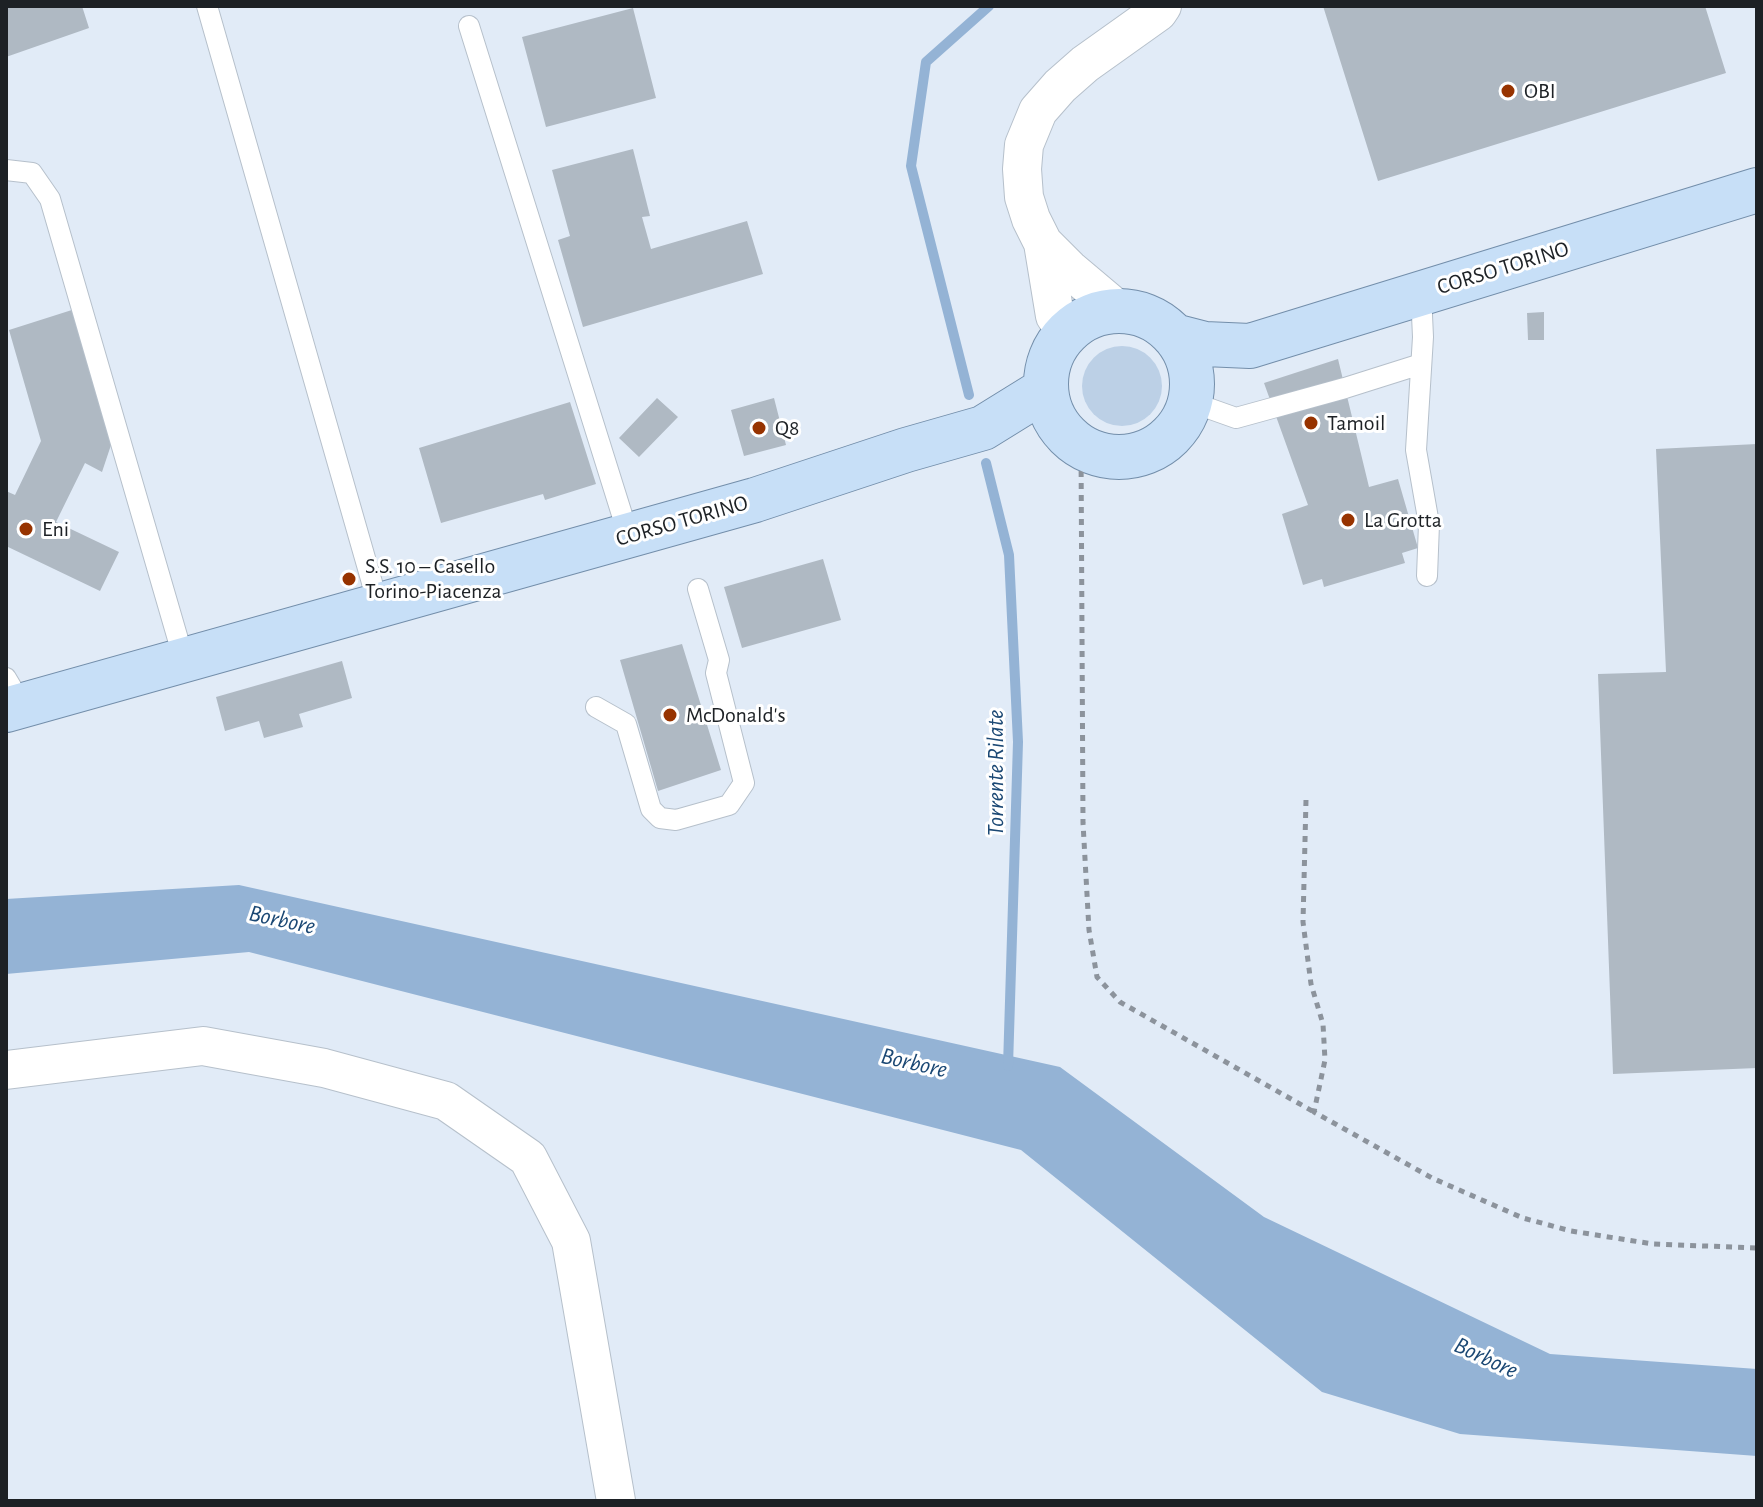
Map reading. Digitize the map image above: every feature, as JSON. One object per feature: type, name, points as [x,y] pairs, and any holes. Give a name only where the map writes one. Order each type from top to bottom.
[{"type":"main road","name":"CORSO TORINO","points":[[1120,312],[1149,318],[1174,336],[1205,344],[1250,346],[1757,190]]},
{"type":"main road","points":[[1074,441],[1055,421],[1046,389],[1048,368],[1055,349],[1068,332],[1083,321],[1101,314],[1120,312]]},
{"type":"main road","points":[[1174,336],[1190,363],[1191,398]]},
{"type":"main road","name":"CORSO TORINO","points":[[983,428],[1036,428],[1074,441],[1102,456],[1125,457],[1147,452],[1167,440],[1182,423],[1191,398],[1250,346]]},
{"type":"main road","name":"CORSO TORINO","points":[[11,698],[184,660],[755,500],[983,428],[1046,389]]},
{"type":"street","points":[[1068,332],[1055,316],[1043,243],[1024,197],[1024,145],[1038,111],[1060,86],[1162,8]]},
{"type":"street","points":[[1043,243],[1120,312]]},
{"type":"street","points":[[6,1070],[203,1046],[324,1068],[446,1101],[528,1158],[571,1241],[616,1501]]},
{"type":"lane","points":[[207,6],[379,607]]},
{"type":"lane","points":[[469,26],[629,537]]},
{"type":"lane","points":[[6,170],[32,173],[50,199],[184,660]]},
{"type":"lane","points":[[1421,293],[1416,450],[1429,524],[1427,576]]},
{"type":"lane","points":[[1191,398],[1236,418],[1421,364]]},
{"type":"lane","points":[[596,707],[626,724],[651,809],[660,818],[676,820],[729,805],[744,783],[716,673],[719,660],[698,589]]},
{"type":"path","points":[[1074,441],[1083,823],[1089,930],[1097,977],[1120,1002],[1314,1112],[1432,1178],[1523,1218],[1571,1231],[1653,1244],[1757,1248]]},
{"type":"path","points":[[1306,800],[1303,922],[1311,984],[1323,1024],[1325,1060],[1314,1112]]},
{"type":"shaded area","points":[[1114,346],[1130,346],[1151,357],[1162,378],[1162,394],[1151,415],[1130,426],[1114,426],[1100,420],[1088,408],[1082,394],[1082,378],[1088,364],[1100,352]]},
{"type":"water","name":"Borbore","points":[[239,885],[1060,1067],[1264,1217],[1550,1354],[1757,1369],[1757,1456],[1460,1434],[1322,1392],[1021,1150],[249,952],[6,974],[6,899]]},
{"type":"building","points":[[6,6],[82,6],[89,28],[6,57]]},
{"type":"building","name":"OBI","points":[[1323,6],[1705,6],[1726,73],[1378,181]]},
{"type":"building","points":[[633,8],[656,98],[546,127],[522,37]]},
{"type":"building","points":[[633,149],[650,216],[642,217],[651,249],[747,221],[763,274],[583,327],[558,240],[570,236],[552,170]]},
{"type":"building","points":[[75,309],[113,439],[102,472],[85,463],[56,522],[119,552],[100,591],[6,546],[6,491],[15,495],[41,441],[9,330]]},
{"type":"building","points":[[1544,312],[1544,340],[1528,340],[1527,313]]},
{"type":"building","points":[[1338,359],[1369,487],[1398,479],[1418,548],[1402,553],[1405,563],[1324,587],[1322,579],[1303,585],[1282,514],[1308,505],[1264,383]]},
{"type":"building","points":[[657,398],[678,417],[639,457],[619,438]]},
{"type":"building","points":[[774,398],[786,445],[744,456],[731,410]]},
{"type":"building","points":[[570,402],[596,484],[545,500],[543,494],[441,523],[419,448]]},
{"type":"building","points":[[1757,444],[1757,1068],[1613,1074],[1598,674],[1666,672],[1656,449]]},
{"type":"building","points":[[823,559],[841,620],[742,648],[724,587]]},
{"type":"building","name":"McDonald's","points":[[682,644],[721,770],[658,791],[620,660]]},
{"type":"building","points":[[342,661],[352,698],[299,714],[303,727],[264,738],[259,721],[225,731],[216,697]]},
{"type":"waterway","name":"Torrente Rilate","points":[[969,395],[911,166],[926,62],[989,6]]},
{"type":"waterway","name":"Torrente Rilate","points":[[986,463],[1009,555],[1018,742],[1008,1066]]},
{"type":"place","name":"OBI","points":[[1508,91]]},
{"type":"place","name":"Tamoil","points":[[1311,423]]},
{"type":"place","name":"Q8","points":[[759,428]]},
{"type":"place","name":"La Grotta","points":[[1348,520]]},
{"type":"place","name":"Eni","points":[[26,529]]},
{"type":"place","name":"S.S. 10 – Casello Torino-Piacenza","points":[[349,579]]},
{"type":"place","name":"McDonald's","points":[[670,715]]}]
